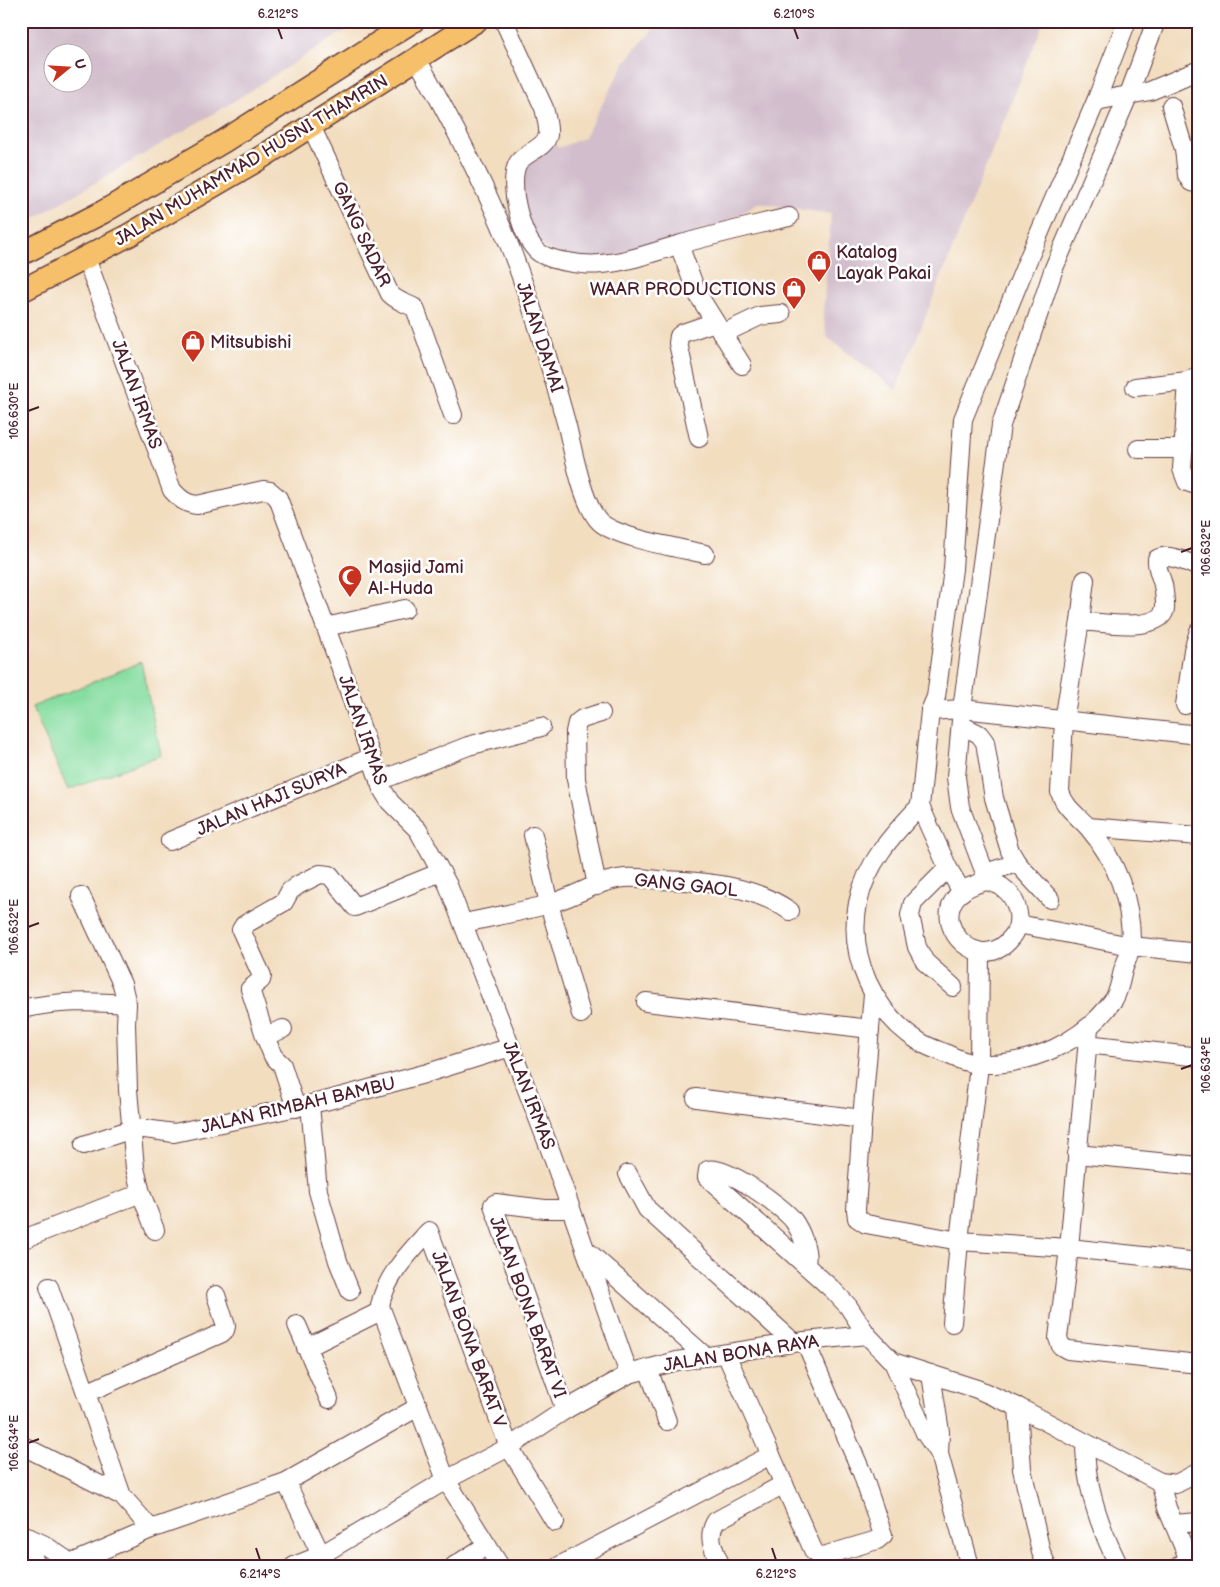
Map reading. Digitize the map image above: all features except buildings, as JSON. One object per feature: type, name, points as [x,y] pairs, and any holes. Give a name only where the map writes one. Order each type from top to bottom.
[{"type":"main road","name":"JALAN MUHAMMAD HUSNI THAMRIN","points":[[21,254],[103,212],[224,141],[413,21]]},
{"type":"main road","name":"JALAN MUHAMMAD HUSNI THAMRIN","points":[[21,291],[129,235],[246,166],[476,21]]},
{"type":"street","points":[[504,21],[544,108],[547,124],[548,134],[546,140],[518,163],[515,176],[515,197],[526,233],[536,251],[551,258],[567,262],[600,264],[627,260],[789,217]]},
{"type":"street","points":[[962,892],[948,868],[920,806],[930,711],[936,697],[953,570],[964,418],[1027,262],[1096,101],[1127,21]]},
{"type":"street","points":[[1017,863],[986,877],[971,885],[954,900],[950,912],[951,926],[957,939],[967,948],[980,952],[993,951],[1004,945],[1013,936],[1018,924],[1018,910],[1012,897],[1002,887],[986,877],[960,807],[956,777],[961,717],[1001,425],[1054,268],[1129,94],[1156,21]]},
{"type":"street","name":"JALAN DAMAI","points":[[416,59],[451,121],[484,187],[508,242],[536,322],[556,386],[586,496],[593,513],[599,522],[616,533],[704,554]]},
{"type":"street","points":[[1096,101],[1150,91],[1199,70]]},
{"type":"street","points":[[1171,106],[1184,149],[1187,175],[1191,182],[1199,184]]},
{"type":"street","name":"GANG SADAR","points":[[311,126],[390,294],[398,302],[415,308],[453,415]]},
{"type":"street","points":[[679,245],[697,293],[742,365]]},
{"type":"street","name":"JALAN IRMAS","points":[[86,258],[172,490],[184,502],[197,505],[267,490],[275,494],[280,503],[372,756],[379,781],[390,802],[418,830],[441,872],[464,924],[585,1249],[706,1357]]},
{"type":"street","points":[[699,438],[678,343],[679,336],[683,333],[718,328],[760,316],[781,314]]},
{"type":"street","points":[[1135,387],[1193,378],[1192,421],[1184,449],[1182,469],[1185,479],[1190,484],[1199,486]]},
{"type":"street","points":[[1138,450],[1184,449]]},
{"type":"street","points":[[1080,621],[1138,625],[1161,618],[1166,607],[1157,559],[1167,557],[1199,567]]},
{"type":"street","points":[[1085,580],[1064,721],[1060,792],[1068,808],[1088,827],[1111,860],[1127,899],[1131,946],[1115,998],[1088,1036],[1069,1248],[1058,1338],[1061,1346],[1068,1350],[1199,1364]]},
{"type":"street","points":[[326,627],[405,609]]},
{"type":"street","points":[[1185,705],[1193,650],[1199,631]]},
{"type":"street","points":[[930,711],[961,717],[1064,721],[1199,735]]},
{"type":"street","points":[[597,886],[576,779],[575,732],[577,723],[601,713]]},
{"type":"street","points":[[961,717],[985,742],[994,798],[1010,851],[1017,863],[1050,899]]},
{"type":"street","points":[[379,781],[468,746],[541,727]]},
{"type":"street","name":"JALAN HAJI SURYA","points":[[170,841],[372,756]]},
{"type":"street","points":[[920,806],[892,836],[871,865],[858,902],[855,933],[862,969],[873,994],[895,1022],[921,1043],[953,1057],[979,1064],[1014,1061],[1050,1052],[1088,1036],[1199,1057]]},
{"type":"street","points":[[1088,827],[1199,836]]},
{"type":"street","points":[[533,835],[581,1014]]},
{"type":"street","points":[[948,868],[912,903],[910,915],[917,947],[925,962],[953,987]]},
{"type":"street","points":[[350,1291],[338,1262],[318,1191],[303,1106],[282,1065],[273,1056],[250,990],[261,980],[262,976],[242,930],[244,925],[284,902],[290,890],[320,874],[330,875],[355,907],[441,872]]},
{"type":"street","name":"GANG GAOL","points":[[464,924],[550,904],[624,878],[678,880],[722,885],[760,894],[776,901],[790,911]]},
{"type":"street","points":[[81,896],[119,976],[127,1004],[128,1090],[135,1168],[141,1193],[155,1230]]},
{"type":"street","points":[[1018,924],[1131,946],[1199,953]]},
{"type":"street","points":[[952,1323],[959,1241],[979,1064],[980,952]]},
{"type":"street","points":[[873,994],[862,1119],[857,1218],[866,1224],[959,1241],[1069,1248],[1199,1262]]},
{"type":"street","points":[[21,1008],[86,1001],[127,1004]]},
{"type":"street","points":[[646,1002],[870,1029]]},
{"type":"street","points":[[265,1036],[283,1029]]},
{"type":"street","name":"JALAN RIMBAH BAMBU","points":[[84,1145],[132,1129],[145,1129],[174,1134],[303,1106],[424,1074],[511,1047]]},
{"type":"street","points":[[696,1098],[862,1119]]},
{"type":"street","points":[[1077,1154],[1199,1166]]},
{"type":"street","points":[[806,1264],[807,1258],[801,1236],[794,1221],[783,1209],[728,1174],[716,1169],[708,1170],[707,1177],[806,1264],[848,1306],[867,1335],[894,1362],[925,1433],[939,1454]]},
{"type":"street","points":[[628,1174],[647,1209],[799,1342],[862,1473],[883,1535],[881,1538],[822,1556],[814,1552],[726,1354]]},
{"type":"street","points":[[21,1240],[141,1193]]},
{"type":"street","name":"JALAN BONA BARAT VI","points":[[565,1410],[493,1204],[545,1209],[570,1209]]},
{"type":"street","name":"JALAN BONA BARAT V","points":[[381,1311],[380,1301],[388,1283],[401,1264],[429,1231],[509,1446],[555,1522]]},
{"type":"street","points":[[585,1249],[629,1374]]},
{"type":"street","points":[[49,1288],[122,1496]]},
{"type":"street","points":[[86,1393],[222,1333],[226,1326],[216,1295]]},
{"type":"street","points":[[306,1348],[381,1311],[446,1480],[500,1566]]},
{"type":"street","points":[[297,1325],[328,1399]]},
{"type":"street","name":"JALAN BONA RAYA","points":[[294,1566],[324,1560],[446,1480],[509,1446],[565,1410],[629,1374],[706,1357],[799,1342],[867,1335]]},
{"type":"street","points":[[894,1362],[976,1389],[1018,1407],[1160,1482],[1176,1484],[1199,1472]]},
{"type":"street","points":[[648,1369],[667,1422]]},
{"type":"street","points":[[931,1374],[940,1432],[939,1454],[970,1566]]},
{"type":"street","points":[[24,1535],[43,1544],[73,1565],[151,1529],[286,1482],[418,1407]]},
{"type":"street","points":[[1018,1407],[1022,1470],[1041,1552],[1047,1566]]},
{"type":"street","points":[[1086,1443],[1086,1464],[1094,1501],[1107,1541],[1119,1566]]},
{"type":"street","points":[[21,1445],[122,1496],[151,1529]]},
{"type":"street","points":[[559,1566],[772,1455]]},
{"type":"street","points":[[286,1482],[324,1560]]},
{"type":"street","points":[[1160,1482],[1167,1508],[1187,1555],[1186,1561],[1179,1566]]},
{"type":"street","points":[[721,1566],[710,1535],[716,1521],[784,1484]]},
{"type":"street","points":[[1174,1524],[1199,1522]]},
{"type":"street","points":[[24,1535],[36,1566]]},
{"type":"street","points":[[454,1566],[487,1545]]},
{"type":"shaded area","points":[[21,21],[360,21],[228,105],[21,226]]},
{"type":"shaded area","points":[[660,21],[1044,21],[896,390],[827,337],[823,314],[831,214],[759,203],[726,222],[688,236],[602,259],[569,257],[545,248],[535,238],[520,190],[524,168],[553,140],[558,148],[584,138],[625,62]]},
{"type":"green space","points":[[141,662],[161,755],[68,790],[32,707]]},
{"type":"place","name":"Katalog Layak Pakai","points":[[819,283]]},
{"type":"place","name":"WAAR PRODUCTIONS","points":[[794,310]]},
{"type":"place","name":"Mitsubishi","points":[[193,363]]},
{"type":"place","name":"Masjid Jami Al-Huda","points":[[350,598]]}]
